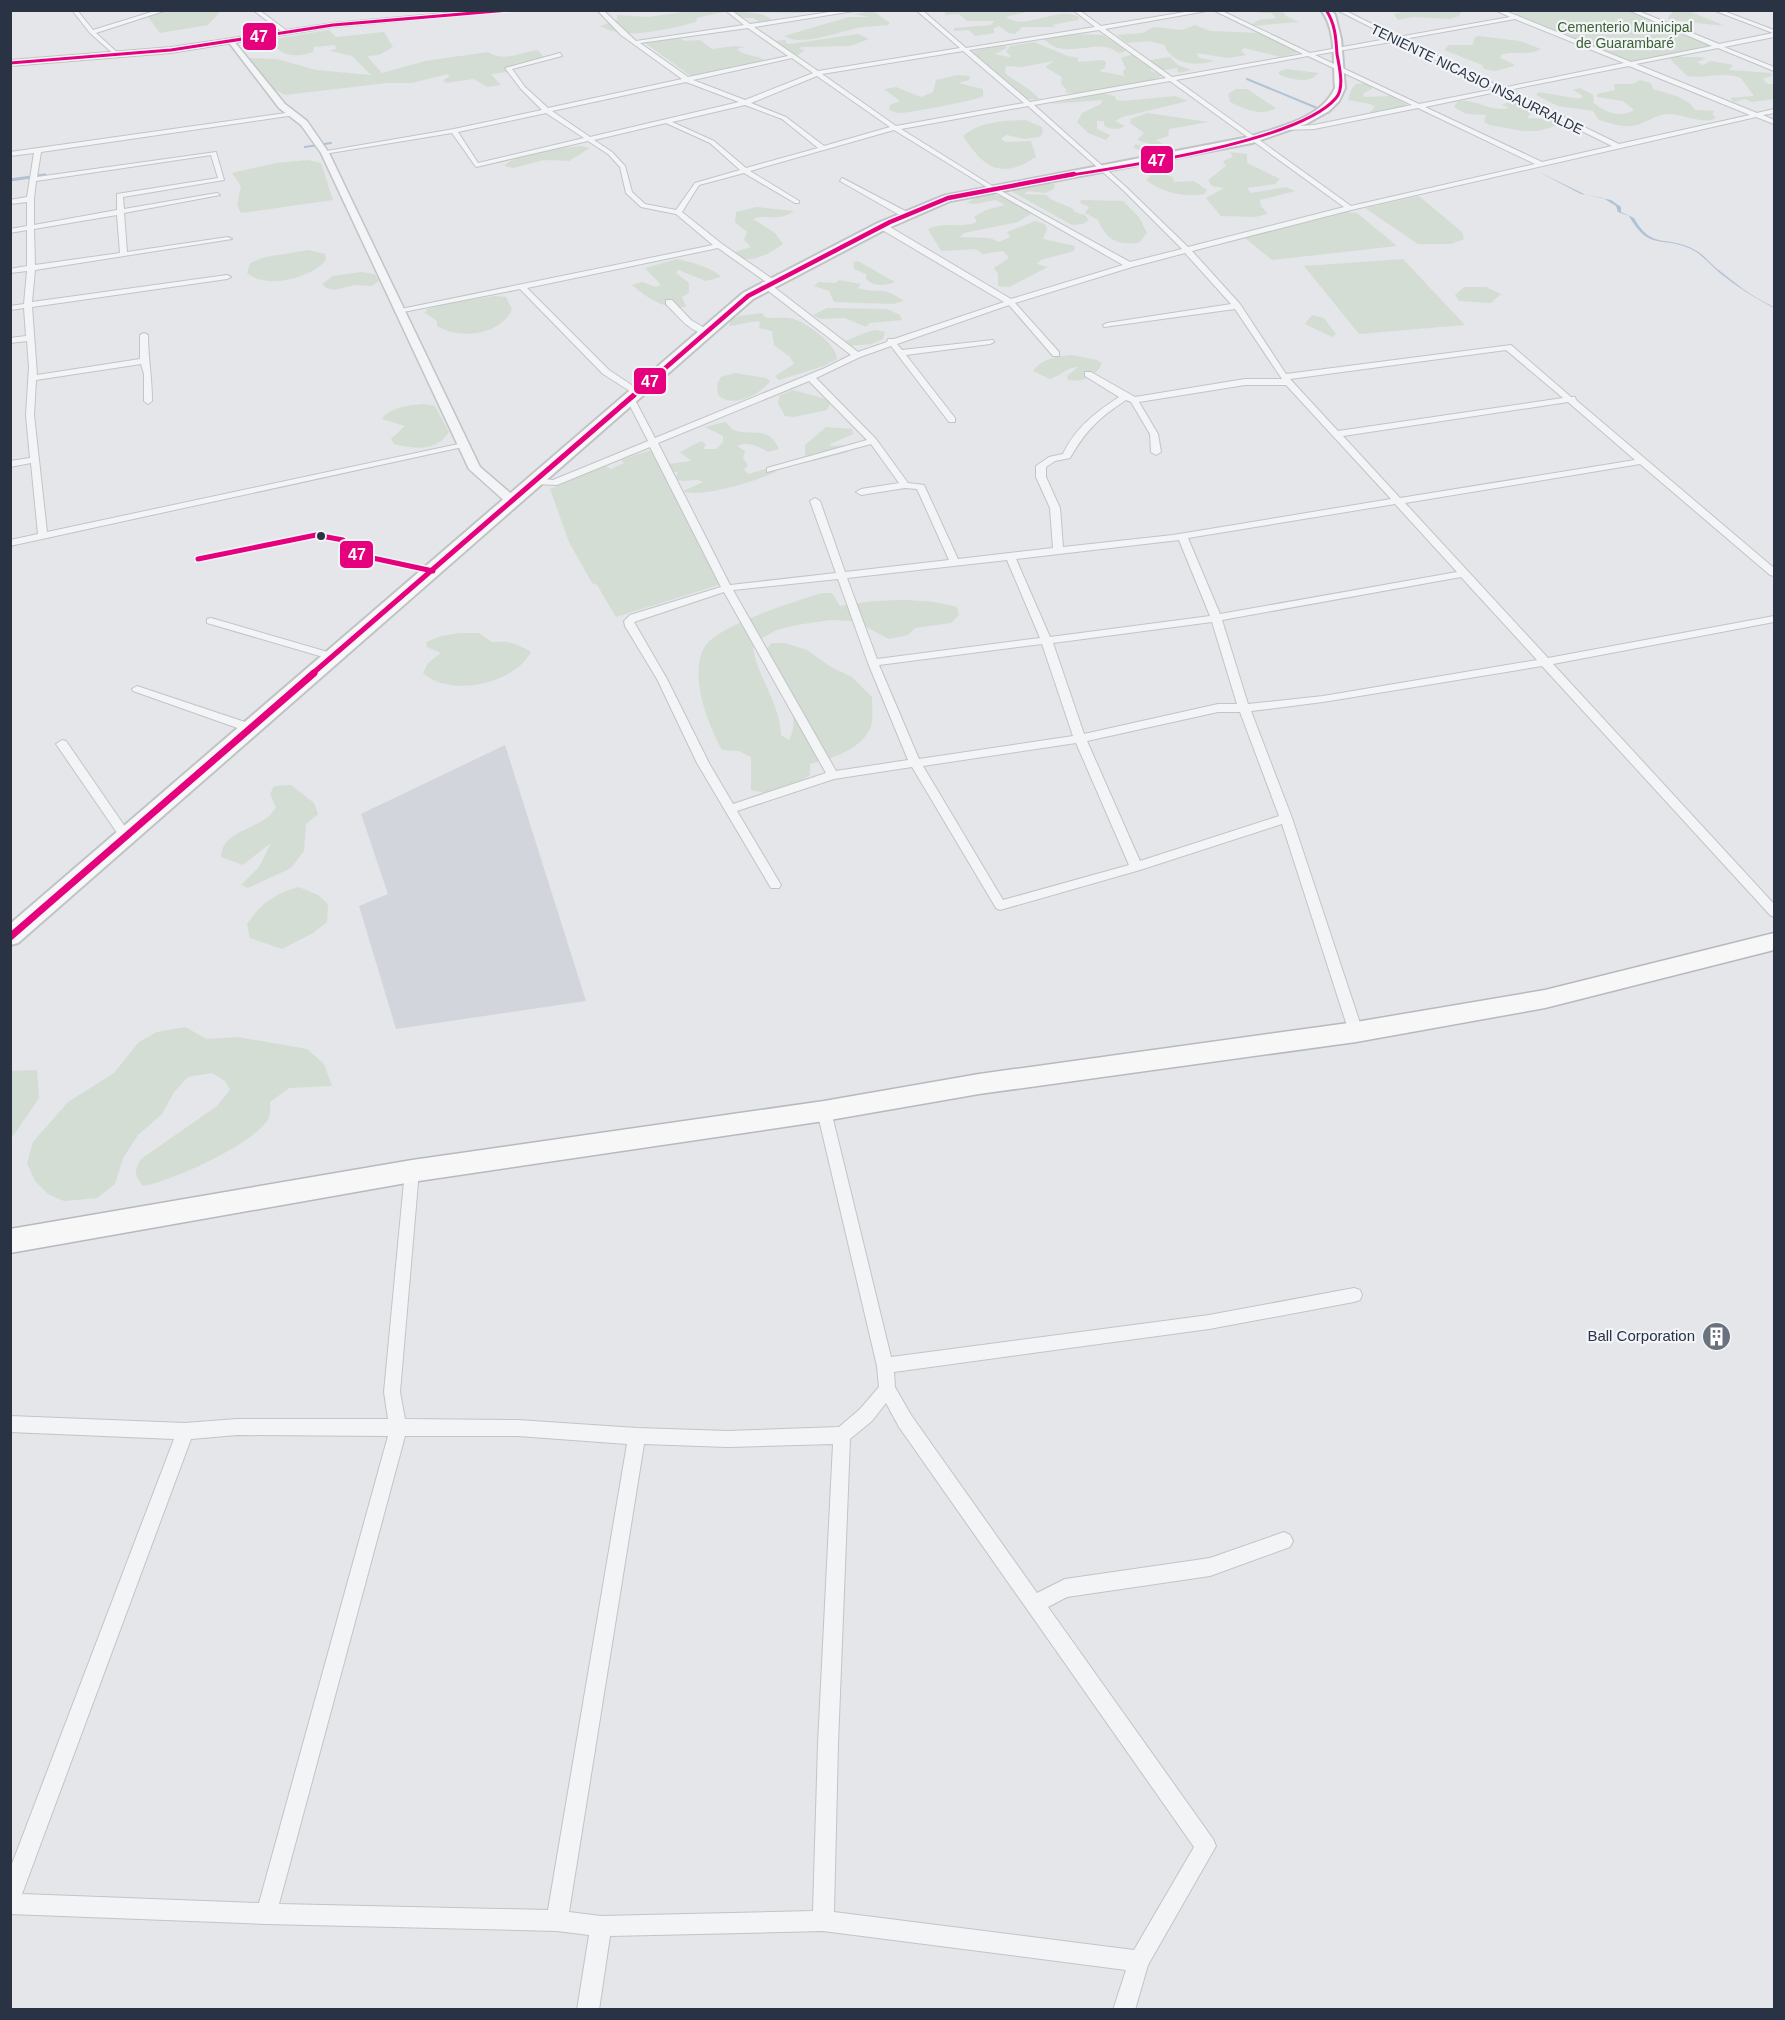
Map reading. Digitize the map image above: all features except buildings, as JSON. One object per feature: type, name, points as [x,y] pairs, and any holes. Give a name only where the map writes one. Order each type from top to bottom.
[{"type":"highway","points":[[10,1241],[130,1222],[188,1208],[412,1171],[824,1111],[979,1084],[1356,1032],[1545,999],[1774,942]]},
{"type":"highway","points":[[10,1226],[138,1210],[188,1208]]},
{"type":"main road","points":[[10,63],[117,55],[230,42],[341,24],[515,10]]},
{"type":"main road","points":[[10,937],[334,657],[729,310],[768,283],[882,226],[947,198],[1251,140],[1286,129],[1314,116],[1335,99],[1340,88],[1340,70],[1333,25],[1326,10]]},
{"type":"street","points":[[74,10],[92,32],[117,55]]},
{"type":"street","points":[[92,32],[165,10]]},
{"type":"street","points":[[255,10],[287,33]]},
{"type":"street","points":[[599,10],[621,32],[688,80],[784,118],[823,148]]},
{"type":"street","points":[[638,42],[858,10]]},
{"type":"street","points":[[918,10],[1101,169],[1187,250],[1237,306],[1286,379],[1774,912]]},
{"type":"street","points":[[1075,10],[1173,78],[1251,140],[1350,208]]},
{"type":"street","points":[[454,131],[476,165],[744,103],[818,73],[1210,10]]},
{"type":"street","points":[[1215,10],[1540,164]]},
{"type":"street","name":"TENIENTE NICASIO INSAURRALDE","points":[[1339,10],[1617,146]]},
{"type":"street","points":[[1497,10],[1507,15],[1516,15],[1627,63],[1774,122]]},
{"type":"street","points":[[1630,10],[1774,69]]},
{"type":"street","points":[[1715,10],[1774,34]]},
{"type":"street","points":[[729,12],[896,128],[992,188],[1129,266]]},
{"type":"street","points":[[678,212],[700,183],[896,128],[1395,39],[1516,15]]},
{"type":"street","points":[[1286,129],[1314,127],[1503,91],[1627,63],[1774,34]]},
{"type":"street","points":[[230,42],[282,106],[304,123],[321,147],[401,310],[475,469],[512,501]]},
{"type":"street","points":[[560,56],[509,67],[525,90],[546,110],[610,153],[623,166],[629,194],[643,206],[657,211],[678,212],[857,355]]},
{"type":"street","points":[[321,147],[454,131],[795,56]]},
{"type":"street","points":[[535,481],[554,483],[891,341],[1129,266],[1350,208],[1774,111]]},
{"type":"street","points":[[10,154],[293,114]]},
{"type":"street","points":[[668,122],[712,142],[745,170],[797,202]]},
{"type":"street","points":[[209,127],[211,138]]},
{"type":"street","points":[[38,150],[30,199],[31,268],[28,306],[32,378],[30,415],[43,536]]},
{"type":"street","points":[[32,178],[213,151],[222,179],[123,193],[118,196],[124,255]]},
{"type":"street","points":[[842,180],[906,215]]},
{"type":"street","points":[[10,231],[217,195]]},
{"type":"street","points":[[10,202],[30,199]]},
{"type":"street","points":[[657,211],[686,199]]},
{"type":"street","points":[[882,226],[1010,302],[1056,354]]},
{"type":"street","points":[[10,272],[228,239]]},
{"type":"street","points":[[401,310],[719,246]]},
{"type":"street","points":[[10,308],[227,277]]},
{"type":"street","points":[[521,286],[606,372],[633,395],[652,442],[727,588],[834,774]]},
{"type":"street","points":[[669,302],[688,322],[705,332]]},
{"type":"street","points":[[1107,325],[1237,306]]},
{"type":"street","points":[[144,335],[148,401]]},
{"type":"street","points":[[10,341],[31,338]]},
{"type":"street","points":[[891,341],[952,420]]},
{"type":"street","points":[[902,353],[990,342]]},
{"type":"street","points":[[1058,549],[1055,508],[1041,477],[1041,466],[1052,459],[1067,456],[1073,443],[1096,416],[1130,398],[1194,388],[1286,379],[1508,347],[1572,399],[1774,573]]},
{"type":"street","points":[[32,378],[144,361]]},
{"type":"street","points":[[1088,374],[1130,398],[1154,434],[1156,453]]},
{"type":"street","points":[[810,377],[873,441],[905,485]]},
{"type":"street","points":[[1336,434],[1572,399]]},
{"type":"street","points":[[770,470],[873,441]]},
{"type":"street","points":[[10,543],[463,446]]},
{"type":"street","points":[[10,464],[34,460]]},
{"type":"street","points":[[775,885],[702,763],[629,621],[727,588],[1058,549],[1183,537],[1643,461]]},
{"type":"street","points":[[861,492],[905,485],[921,487],[954,561]]},
{"type":"street","points":[[815,501],[873,663],[883,681],[915,762],[1000,905],[1136,867],[1286,818]]},
{"type":"street","points":[[1183,537],[1216,618],[1244,708],[1286,818],[1356,1032]]},
{"type":"street","points":[[1010,556],[1046,639],[1080,739],[1136,867]]},
{"type":"street","points":[[873,663],[1216,618],[1465,573]]},
{"type":"street","points":[[730,808],[834,774],[1080,739],[1218,708],[1244,708],[1323,699],[1544,662],[1774,619]]},
{"type":"street","points":[[210,621],[334,657]]},
{"type":"street","points":[[137,689],[250,728]]},
{"type":"street","points":[[62,744],[126,837]]},
{"type":"street","points":[[824,1111],[885,1366],[887,1389],[905,1421],[1206,1846],[1139,1961],[1124,2010]]},
{"type":"street","points":[[266,1914],[398,1427],[392,1392],[412,1171]]},
{"type":"street","points":[[885,1366],[1209,1322],[1354,1295]]},
{"type":"street","points":[[10,1424],[185,1431],[237,1427],[518,1428],[728,1439],[842,1435],[866,1415],[887,1389]]},
{"type":"street","points":[[10,1898],[185,1431]]},
{"type":"street","points":[[823,1921],[828,1744],[842,1435]]},
{"type":"street","points":[[557,1921],[637,1436]]},
{"type":"street","points":[[1036,1603],[1065,1588],[1210,1567],[1284,1541]]},
{"type":"street","points":[[10,1904],[266,1914],[557,1921],[601,1926],[823,1921],[1139,1961]]},
{"type":"street","points":[[588,2010],[601,1926]]},
{"type":"shaded area","points":[[505,745],[586,1001],[396,1029],[359,906],[388,894],[361,814]]},
{"type":"green space","points":[[809,10],[804,13],[744,12],[761,14],[770,18],[770,21],[759,22],[754,18],[738,18],[729,11]]},
{"type":"green space","points":[[1454,10],[1461,12],[1459,16],[1450,19],[1413,17],[1398,20],[1394,14],[1407,11]]},
{"type":"green space","name":"Cementerio Municipal de Guarambaré","points":[[1528,10],[1630,11],[1718,45],[1627,63],[1509,14]]},
{"type":"green space","points":[[153,11],[221,11],[208,25],[160,33],[146,14]]},
{"type":"green space","points":[[691,11],[727,11],[697,18],[696,22],[647,32],[622,33],[600,26],[617,20],[617,15],[648,17]]},
{"type":"green space","points":[[873,11],[890,23],[856,28],[812,39],[801,40],[784,36],[849,17],[870,17],[854,14]]},
{"type":"green space","points":[[945,11],[1031,11],[1006,17],[1023,22],[1061,14],[1079,17],[1078,20],[1052,25],[1055,27],[1022,27],[1015,34],[1008,33],[999,26],[993,29],[995,33],[975,36],[969,30],[954,31],[954,28],[991,25],[994,21],[967,21],[959,14],[945,15]]},
{"type":"green space","points":[[1282,11],[1286,16],[1299,22],[1250,26],[1259,20],[1276,18],[1271,13],[1257,13]]},
{"type":"green space","points":[[1666,11],[1689,11],[1725,26],[1669,20],[1668,17],[1673,12]]},
{"type":"green space","points":[[1195,25],[1210,31],[1262,33],[1300,52],[1281,57],[1244,48],[1241,51],[1246,55],[1228,58],[1196,53],[1200,58],[1214,61],[1192,64],[1178,60],[1164,45],[1150,41],[1127,43],[1117,35],[1143,33],[1153,27],[1182,30]]},
{"type":"green space","points":[[329,30],[336,37],[384,32],[393,47],[379,55],[367,56],[382,73],[425,61],[488,52],[507,57],[538,50],[545,59],[522,63],[507,72],[491,74],[501,85],[488,87],[473,79],[446,83],[443,80],[449,77],[448,74],[412,83],[387,83],[285,95],[274,89],[248,58],[277,59],[316,70],[371,75],[352,56],[330,51],[337,48],[334,45],[314,47],[313,52],[293,55],[278,49],[268,40]]},
{"type":"green space","points":[[858,34],[869,39],[850,46],[801,47],[800,49],[805,50],[798,55],[790,54],[791,51],[784,50],[773,41],[786,40],[786,43],[790,44]]},
{"type":"green space","points":[[1073,34],[1103,35],[1126,49],[1118,53],[1110,48],[1101,47],[1062,49],[1044,39]]},
{"type":"green space","points":[[1478,36],[1520,41],[1541,49],[1531,53],[1501,55],[1500,58],[1514,66],[1495,71],[1484,69],[1482,65],[1444,50],[1449,45],[1473,45],[1474,38]]},
{"type":"green space","points":[[679,38],[685,41],[700,40],[712,49],[744,47],[737,49],[766,61],[692,77],[645,43]]},
{"type":"green space","points":[[1034,42],[1078,58],[1078,62],[1103,60],[1106,62],[1105,68],[1099,71],[1124,76],[1123,71],[1126,69],[1121,58],[1133,54],[1150,65],[1151,71],[1163,75],[1131,85],[1072,93],[1065,92],[1067,90],[1061,84],[1062,77],[1045,67],[1054,61],[1022,67],[1006,66],[1005,73],[1039,99],[1032,99],[1014,92],[971,58],[973,51],[1005,45],[1007,48],[995,54],[1009,57],[1011,56],[1006,52],[1010,46]]},
{"type":"green space","points":[[1677,56],[1706,58],[1697,62],[1703,65],[1711,61],[1733,65],[1729,70],[1771,73],[1773,75],[1763,79],[1768,84],[1774,84],[1774,99],[1752,102],[1745,99],[1734,102],[1730,98],[1754,96],[1741,78],[1728,75],[1687,76],[1670,59]]},
{"type":"green space","points":[[1170,57],[1178,65],[1191,70],[1180,73],[1177,71],[1178,68],[1165,70],[1150,64],[1151,60]]},
{"type":"green space","points":[[1286,69],[1319,73],[1310,79],[1295,79],[1280,75],[1278,72]]},
{"type":"green space","points":[[957,75],[970,76],[969,80],[958,83],[983,89],[983,96],[913,111],[898,113],[889,110],[890,105],[900,101],[884,89],[896,87],[921,97],[933,92],[936,80]]},
{"type":"green space","points":[[1640,80],[1651,83],[1653,89],[1683,99],[1695,110],[1715,111],[1712,114],[1716,118],[1701,120],[1665,114],[1636,125],[1623,126],[1599,120],[1593,111],[1558,106],[1536,95],[1539,92],[1580,99],[1583,96],[1573,90],[1580,88],[1593,95],[1594,103],[1603,109],[1624,114],[1634,110],[1623,101],[1597,97],[1597,94],[1615,90],[1614,84],[1633,84]]},
{"type":"green space","points":[[1366,83],[1373,88],[1363,94],[1364,97],[1392,96],[1409,106],[1381,113],[1370,112],[1375,107],[1348,100],[1356,84]]},
{"type":"green space","points":[[1236,89],[1247,89],[1276,108],[1259,112],[1235,105],[1230,102],[1228,94]]},
{"type":"green space","points":[[1102,93],[1115,96],[1116,100],[1122,101],[1175,96],[1188,101],[1122,117],[1115,121],[1125,126],[1120,128],[1109,128],[1104,125],[1104,121],[1097,121],[1097,129],[1110,135],[1106,140],[1088,133],[1077,122],[1082,113],[1101,104],[1102,100],[1050,104]]},
{"type":"green space","points":[[1514,99],[1523,101],[1534,109],[1527,118],[1546,119],[1562,124],[1538,131],[1523,131],[1489,125],[1484,122],[1486,115],[1466,114],[1454,107],[1458,101],[1465,101],[1503,109],[1509,108],[1502,105]]},
{"type":"green space","points":[[1147,113],[1209,122],[1169,129],[1168,136],[1156,140],[1165,145],[1165,150],[1146,153],[1134,148],[1135,144],[1150,148],[1156,146],[1137,140],[1144,133],[1130,123],[1131,119]]},
{"type":"green space","points":[[1025,120],[1042,127],[1043,132],[1040,137],[1025,139],[1007,135],[1001,138],[1005,142],[1031,141],[1036,157],[1013,168],[1003,169],[986,163],[963,136],[977,127]]},
{"type":"green space","points":[[581,146],[590,148],[569,161],[544,160],[513,168],[504,166],[530,153]]},
{"type":"green space","points":[[1230,152],[1247,154],[1247,163],[1280,179],[1275,184],[1247,188],[1251,193],[1286,187],[1295,191],[1260,200],[1261,206],[1268,214],[1255,217],[1221,216],[1206,198],[1224,188],[1212,186],[1208,180],[1226,166],[1223,161],[1233,157]]},
{"type":"green space","points":[[308,160],[321,163],[333,200],[241,213],[237,205],[241,186],[232,173],[276,163]]},
{"type":"green space","points":[[1165,174],[1173,177],[1174,182],[1194,181],[1207,190],[1204,194],[1197,195],[1174,193],[1146,180],[1151,175]]},
{"type":"green space","points":[[1041,183],[1055,184],[1054,189],[1045,193],[1028,191],[1024,194],[1046,195],[1072,208],[1075,212],[1085,215],[1089,220],[1083,224],[1072,225],[1011,191],[1011,189]]},
{"type":"green space","points":[[1005,196],[1032,213],[1018,222],[964,233],[960,237],[990,238],[999,242],[1010,237],[1007,232],[1035,221],[1045,224],[1047,229],[1043,239],[1075,246],[1074,251],[1041,260],[1037,264],[1048,267],[1009,287],[998,286],[998,274],[994,268],[1009,258],[1003,251],[983,254],[976,249],[941,251],[928,229],[977,222],[974,217],[986,210],[1005,205],[996,200],[975,204],[967,203],[977,197]]},
{"type":"green space","points":[[1419,196],[1462,232],[1464,239],[1451,244],[1418,244],[1365,208]]},
{"type":"green space","points":[[1081,200],[1123,201],[1139,217],[1147,233],[1139,243],[1113,240],[1098,220],[1085,213],[1089,207],[1080,203]]},
{"type":"green space","points":[[756,207],[794,211],[788,215],[753,219],[775,233],[783,244],[758,258],[744,260],[729,257],[732,253],[751,247],[744,240],[747,232],[735,222],[736,212]]},
{"type":"green space","points":[[1346,212],[1357,213],[1397,246],[1272,260],[1245,238]]},
{"type":"green space","points":[[309,250],[325,254],[326,260],[300,277],[266,281],[247,273],[250,263],[265,257]]},
{"type":"green space","points":[[677,259],[708,268],[721,277],[706,281],[678,270],[676,273],[689,283],[689,293],[682,297],[686,307],[664,305],[632,285],[642,282],[656,287],[661,285],[645,268]]},
{"type":"green space","points":[[1403,259],[1465,325],[1359,334],[1304,266]]},
{"type":"green space","points":[[858,261],[895,282],[880,285],[869,282],[866,274],[854,269],[853,262]]},
{"type":"green space","points":[[361,272],[375,274],[379,281],[372,286],[355,285],[334,290],[322,284],[333,276]]},
{"type":"green space","points":[[839,280],[861,284],[858,288],[865,290],[885,291],[904,301],[893,304],[834,302],[829,291],[814,286],[819,282],[835,283]]},
{"type":"green space","points":[[1464,287],[1486,287],[1501,294],[1491,303],[1459,301],[1455,295]]},
{"type":"green space","points":[[495,296],[506,297],[512,309],[499,325],[479,332],[468,334],[447,330],[437,326],[437,321],[425,313],[427,309],[450,303]]},
{"type":"green space","points":[[827,308],[887,309],[900,315],[902,320],[870,323],[866,327],[845,318],[820,319],[813,315]]},
{"type":"green space","points":[[762,313],[765,317],[795,319],[803,323],[826,340],[836,353],[837,359],[824,366],[779,380],[775,376],[794,364],[790,357],[774,345],[772,331],[759,328],[760,322],[729,326],[731,320],[739,316]]},
{"type":"green space","points":[[1312,315],[1324,318],[1336,334],[1332,337],[1305,324]]},
{"type":"green space","points":[[875,330],[885,332],[883,339],[872,344],[838,347],[852,338]]},
{"type":"green space","points":[[1072,355],[1102,363],[1088,378],[1079,380],[1068,380],[1067,376],[1078,367],[1070,368],[1050,379],[1033,371],[1045,361]]},
{"type":"green space","points":[[735,373],[766,378],[770,381],[760,391],[746,398],[731,401],[724,399],[718,395],[717,384],[721,377]]},
{"type":"green space","points":[[793,390],[826,399],[830,404],[827,410],[794,417],[785,416],[778,403],[780,395]]},
{"type":"green space","points":[[424,404],[435,406],[449,432],[438,443],[431,446],[417,448],[394,444],[391,439],[405,426],[382,419],[395,409]]},
{"type":"green space","points":[[725,422],[738,431],[769,436],[779,449],[768,452],[749,444],[737,446],[745,451],[743,458],[748,465],[744,470],[749,474],[768,468],[777,471],[716,491],[691,493],[683,491],[703,482],[675,479],[678,472],[666,472],[661,465],[691,461],[680,452],[701,441],[706,444],[703,449],[716,449],[723,442],[723,436],[705,427]]},
{"type":"green space","points":[[826,427],[852,429],[853,434],[830,444],[831,446],[851,445],[848,452],[814,461],[805,457],[805,445]]},
{"type":"green space","points":[[651,450],[722,584],[616,617],[597,585],[592,583],[569,542],[550,489],[606,466],[611,469],[624,463],[621,460]]},
{"type":"green space","points":[[822,593],[832,593],[840,606],[914,600],[957,607],[959,615],[951,623],[915,628],[908,635],[889,639],[855,621],[830,620],[777,630],[760,639],[753,648],[759,670],[777,712],[781,735],[789,740],[793,730],[793,718],[782,683],[765,651],[772,643],[785,643],[807,650],[831,667],[852,677],[872,697],[872,718],[869,730],[857,745],[838,755],[810,764],[810,775],[779,796],[751,790],[751,757],[739,751],[722,750],[711,727],[699,683],[701,656],[706,645],[726,630],[760,614]]},
{"type":"green space","points":[[479,633],[492,642],[513,643],[531,652],[523,663],[511,672],[481,684],[449,685],[435,681],[423,673],[428,663],[441,653],[427,647],[426,642],[441,636]]},
{"type":"green space","points":[[291,785],[314,803],[318,814],[306,824],[304,851],[291,868],[248,888],[241,885],[259,867],[271,843],[243,865],[221,857],[223,847],[236,834],[271,815],[276,807],[270,794],[274,786]]},
{"type":"green space","points":[[299,887],[318,895],[328,904],[327,922],[313,933],[282,949],[250,938],[247,924],[258,910],[283,892]]},
{"type":"green space","points":[[185,1027],[207,1039],[238,1037],[307,1049],[324,1064],[332,1086],[289,1088],[270,1102],[268,1119],[245,1141],[191,1170],[143,1186],[136,1173],[141,1159],[217,1106],[230,1090],[225,1081],[212,1073],[188,1077],[174,1092],[162,1114],[138,1135],[123,1158],[115,1184],[97,1198],[64,1201],[48,1194],[35,1181],[27,1163],[33,1142],[68,1102],[114,1073],[139,1042],[157,1032]]},
{"type":"green space","points":[[37,1070],[39,1098],[11,1139],[11,1071]]},
{"type":"water","points":[[1537,171],[1586,195],[1581,194]]},
{"type":"water","points":[[1604,199],[1611,200],[1621,207],[1621,212],[1634,218],[1647,235],[1685,245],[1698,252],[1757,298],[1733,283],[1695,251],[1680,245],[1650,239],[1636,227],[1629,216],[1618,212],[1616,206]]},
{"type":"waterway","points":[[1247,79],[1317,108]]},
{"type":"waterway","points":[[305,147],[331,143]]},
{"type":"waterway","points":[[10,180],[45,175],[39,176]]},
{"type":"transit line","name":"47","points":[[10,63],[171,50],[333,25],[509,10]]},
{"type":"transit line","name":"47","points":[[10,937],[748,296],[788,273],[890,222],[948,198],[1218,147],[1272,133],[1313,116],[1336,98],[1340,83],[1335,32],[1326,10]]},
{"type":"transit line","name":"47","points":[[198,559],[316,535],[343,540],[354,554],[433,571]]},
{"type":"place","name":"Ball Corporation","points":[[1716,1336]]}]
